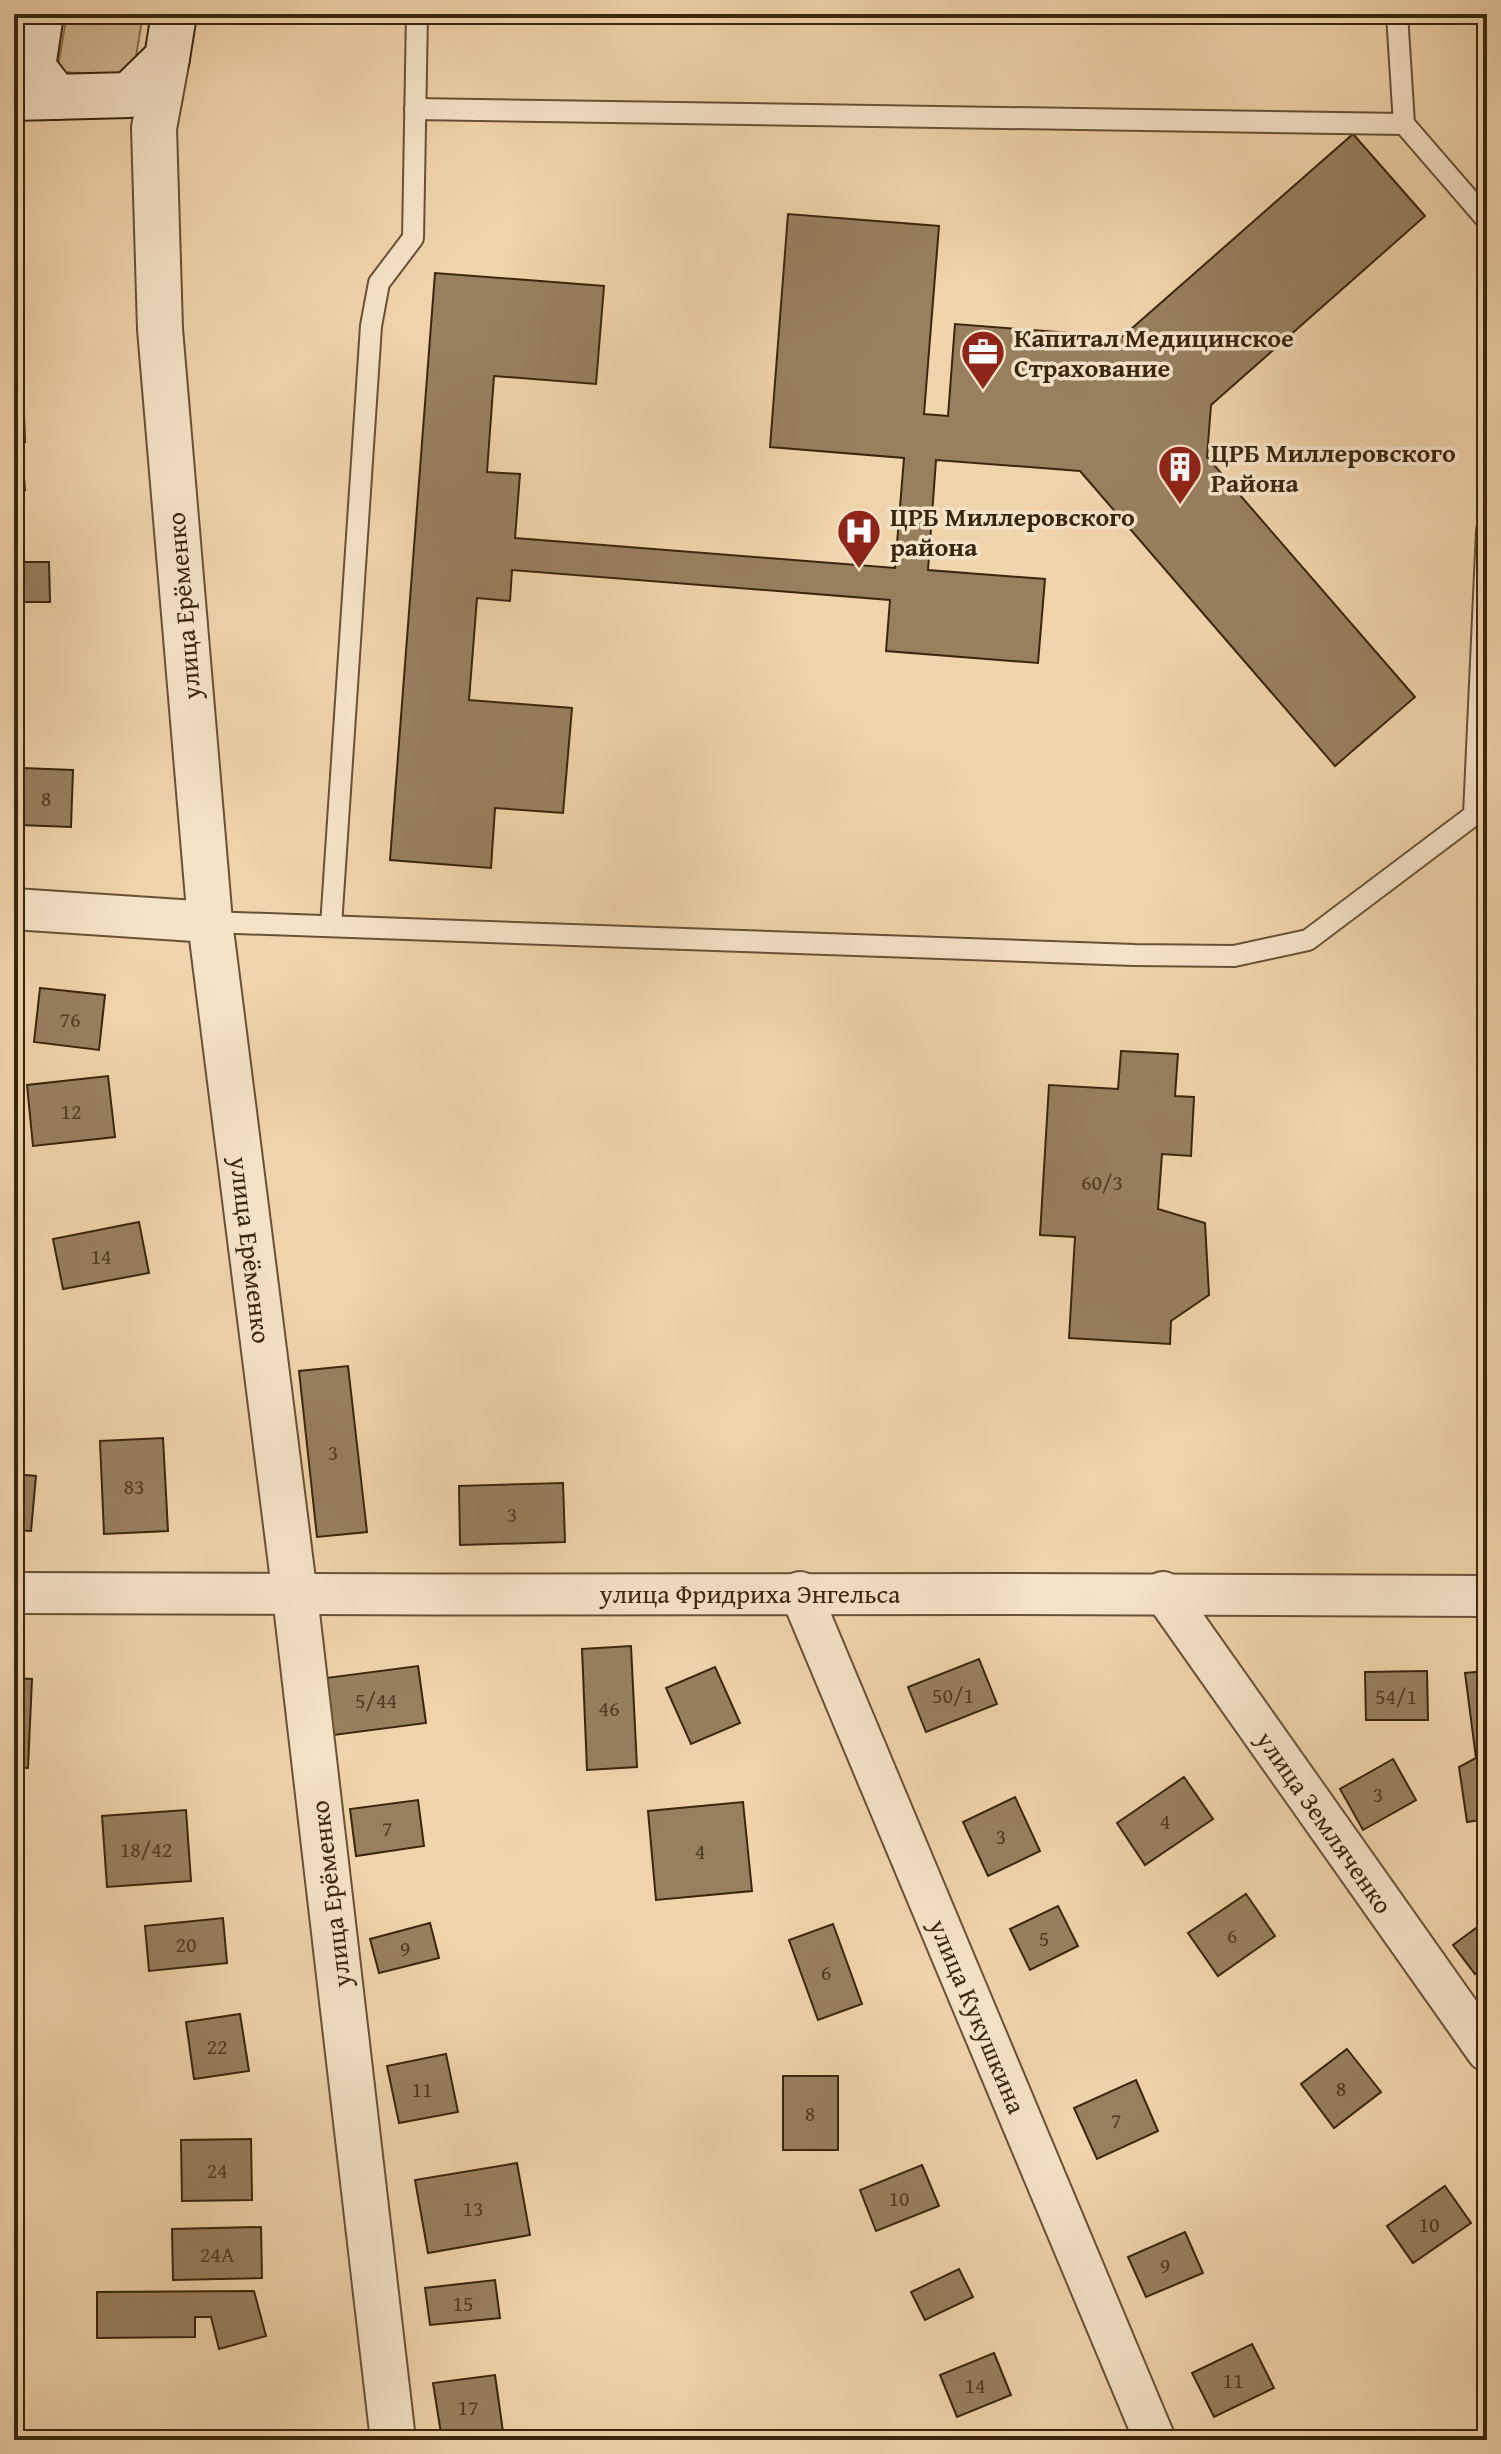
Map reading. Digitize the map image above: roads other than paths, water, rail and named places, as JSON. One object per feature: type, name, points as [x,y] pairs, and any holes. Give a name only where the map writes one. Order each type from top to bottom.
[{"type":"street","points":[[41,14],[33,67],[35,98],[141,111],[167,58],[174,14]]},
{"type":"street","name":"улица Ерёменко","points":[[141,111],[210,922],[295,1596],[393,2440]]},
{"type":"street","points":[[14,909],[210,922]]},
{"type":"street","name":"улица Кукушкина","points":[[800,1592],[1155,2440]]},
{"type":"street","name":"улица Фридриха Энгельса","points":[[14,1593],[295,1596],[1163,1592],[1487,1596]]},
{"type":"street","name":"улица Земляченко","points":[[1163,1592],[1487,2051]]},
{"type":"lane","points":[[331,926],[371,326],[379,283],[413,238],[417,14]]},
{"type":"lane","points":[[1397,14],[1404,124],[1487,220]]},
{"type":"lane","points":[[415,109],[1404,124]]},
{"type":"lane","points":[[210,922],[1234,956],[1308,940],[1480,815],[1487,530]]},
{"type":"place","name":"Капитал Медицинское Страхование","points":[[983,391]]},
{"type":"place","name":"ЦРБ Миллеровского Района","points":[[1180,506]]},
{"type":"place","name":"ЦРБ Миллеровского района","points":[[859,570]]}]
